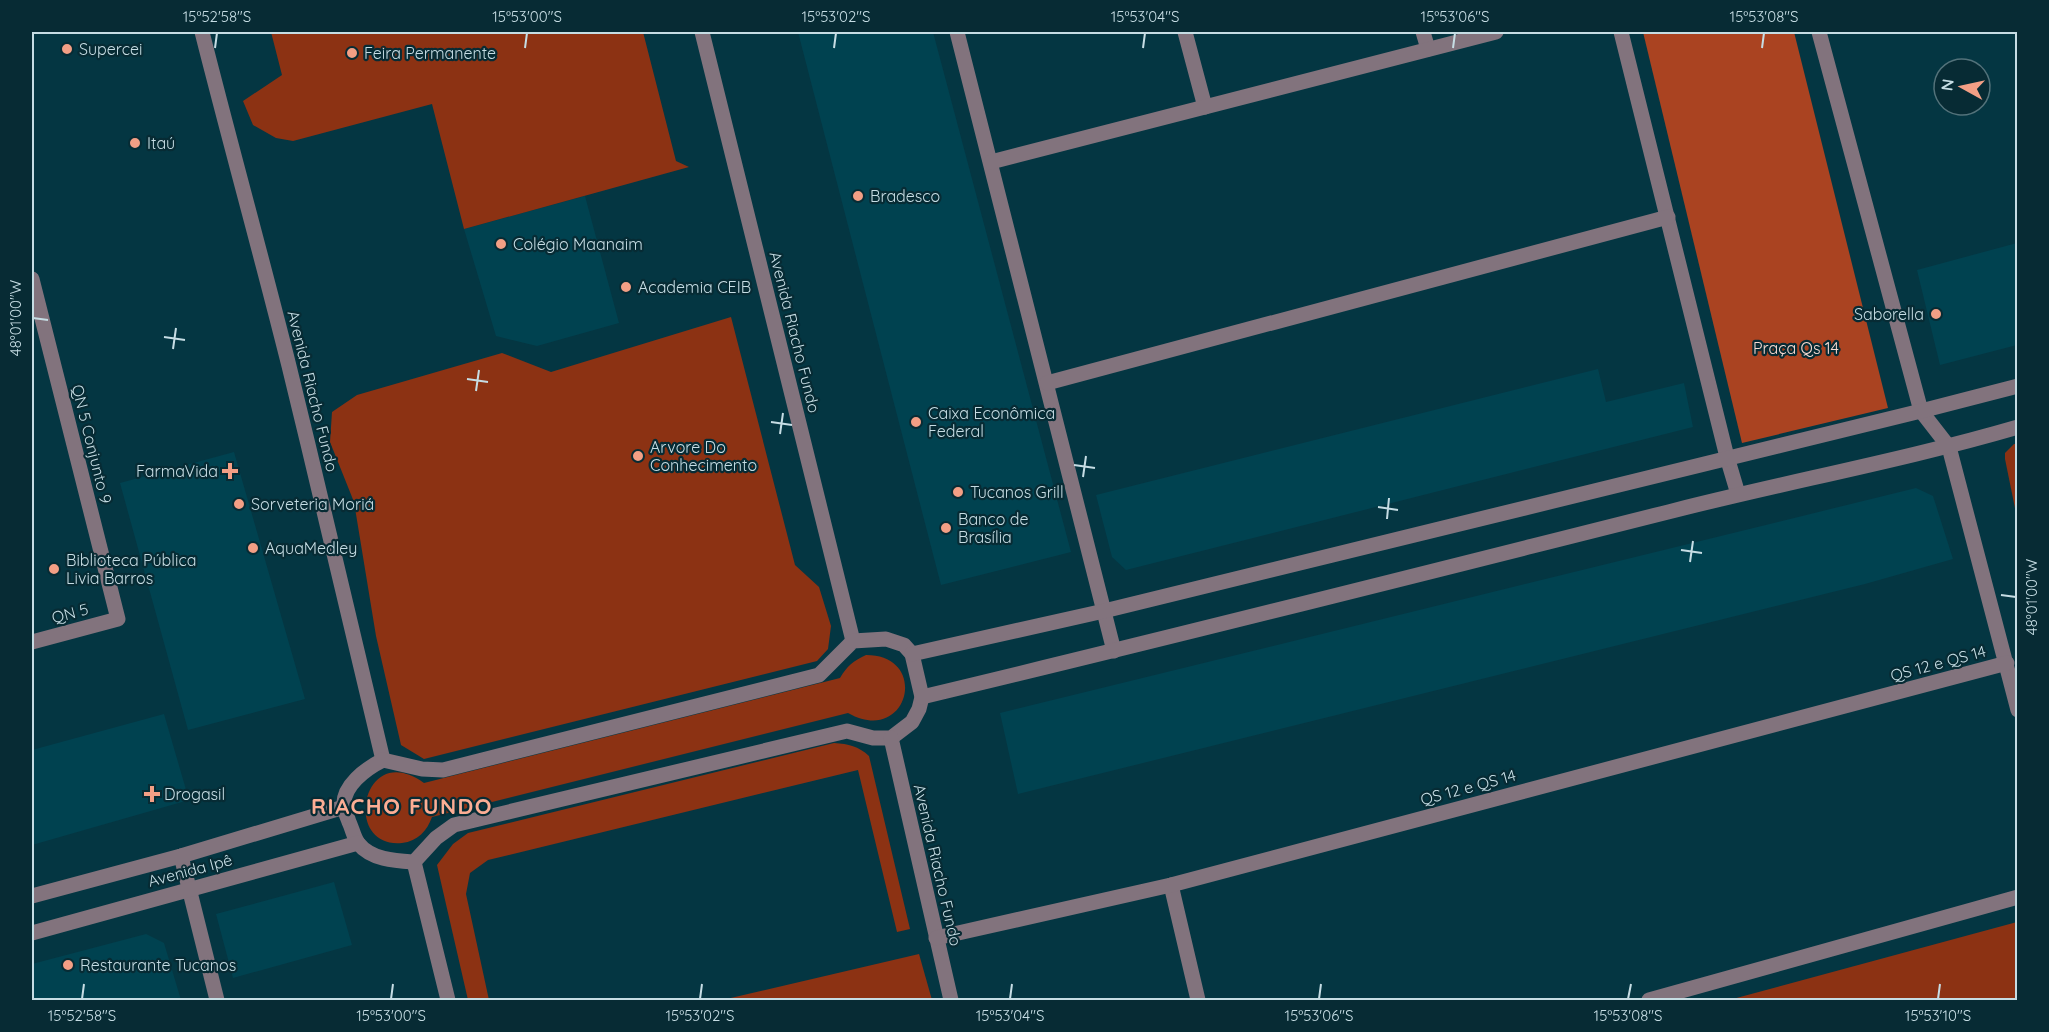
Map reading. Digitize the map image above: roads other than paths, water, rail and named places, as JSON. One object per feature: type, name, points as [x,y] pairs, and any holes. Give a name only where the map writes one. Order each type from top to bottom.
[{"type":"street","name":"Avenida Riacho Fundo","points":[[202,32],[291,378],[383,760]]},
{"type":"street","name":"Avenida Riacho Fundo","points":[[702,32],[853,641]]},
{"type":"street","points":[[957,32],[1114,651]]},
{"type":"street","points":[[1185,32],[1205,107]]},
{"type":"street","points":[[1423,32],[1428,49]]},
{"type":"street","points":[[991,162],[1496,32]]},
{"type":"street","points":[[1621,32],[1737,494]]},
{"type":"street","points":[[1819,32],[1921,411],[1949,447],[2018,710]]},
{"type":"street","points":[[1047,383],[1668,217]]},
{"type":"street","name":"QN 5 Conjunto 9","points":[[32,279],[118,619]]},
{"type":"street","points":[[912,654],[1104,611],[2018,386]]},
{"type":"street","points":[[922,697],[1737,494],[1949,447],[2018,427]]},
{"type":"street","name":"QN 5","points":[[32,642],[118,619]]},
{"type":"street","points":[[886,639],[904,645],[912,654],[922,697],[919,709],[912,722],[891,738],[873,738],[847,731],[454,825],[436,838],[414,862],[383,859],[357,843],[344,807],[347,794],[354,782],[366,769],[383,760],[422,769],[442,770],[819,675],[853,641],[886,639]]},
{"type":"street","name":"QS 12 e QS 14","points":[[936,938],[1171,885],[2007,663]]},
{"type":"street","name":"Avenida Riacho Fundo","points":[[891,738],[951,1000]]},
{"type":"street","name":"Avenida Ipê","points":[[32,896],[181,856],[344,807]]},
{"type":"street","name":"Avenida Ipê","points":[[32,933],[357,843]]},
{"type":"street","points":[[181,856],[217,1000]]},
{"type":"street","points":[[414,862],[447,1000]]},
{"type":"street","points":[[1171,885],[1198,1000]]},
{"type":"street","points":[[1649,1000],[1666,998],[2018,897]]},
{"type":"place","name":"Supercei","points":[[67,49]]},
{"type":"place","name":"Feira Permanente","points":[[352,53]]},
{"type":"place","name":"Itaú","points":[[135,143]]},
{"type":"place","name":"Bradesco","points":[[858,196]]},
{"type":"place","name":"Colégio Maanaim","points":[[501,244]]},
{"type":"place","name":"Academia CEIB","points":[[626,287]]},
{"type":"place","name":"Saborella","points":[[1936,314]]},
{"type":"place","name":"Caixa Econômica Federal","points":[[916,422]]},
{"type":"place","name":"Arvore Do Conhecimento","points":[[638,456]]},
{"type":"place","name":"FarmaVida","points":[[230,471]]},
{"type":"place","name":"Tucanos Grill","points":[[958,492]]},
{"type":"place","name":"Sorveteria Moriá","points":[[239,504]]},
{"type":"place","name":"Banco de Brasília","points":[[946,528]]},
{"type":"place","name":"AquaMedley","points":[[253,548]]},
{"type":"place","name":"Biblioteca Pública Livia Barros","points":[[54,569]]},
{"type":"place","name":"Drogasil","points":[[152,794]]},
{"type":"place","name":"Restaurante Tucanos","points":[[68,965]]},
{"type":"district","name":"RIACHO FUNDO","points":[[402,806]]},
{"type":"park label","name":"Praça Qs 14","points":[[1796,348]]}]
